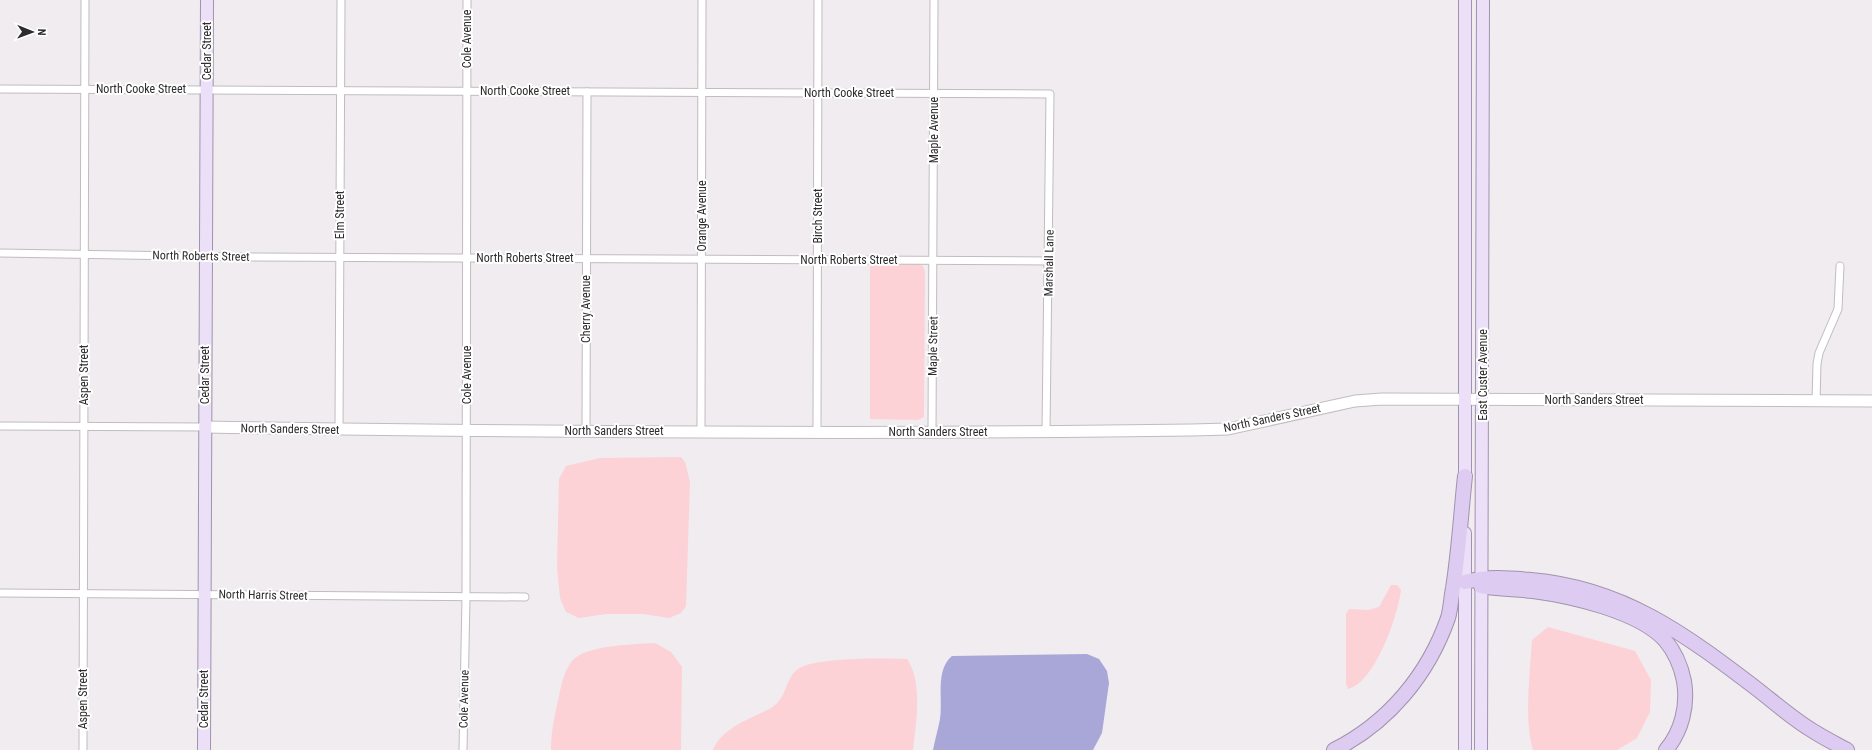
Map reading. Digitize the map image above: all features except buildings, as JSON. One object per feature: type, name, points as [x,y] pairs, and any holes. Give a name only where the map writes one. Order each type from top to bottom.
[{"type":"highway","points":[[1334,750],[1367,731],[1393,709],[1416,681],[1429,658],[1448,617],[1456,570],[1465,476]]},
{"type":"highway","points":[[1481,582],[1494,577],[1546,582],[1585,590],[1623,602],[1654,617],[1707,651],[1812,730],[1847,750]]},
{"type":"highway","points":[[1465,582],[1481,582],[1569,597],[1598,605],[1648,626],[1665,640],[1676,656],[1682,671],[1686,691],[1678,731],[1666,750]]},
{"type":"main road","name":"Cedar Street","points":[[204,750],[207,0]]},
{"type":"main road","name":"East Custer Avenue","points":[[1465,0],[1465,750]]},
{"type":"main road","name":"East Custer Avenue","points":[[1481,750],[1483,0]]},
{"type":"street","name":"Aspen Street","points":[[83,750],[85,0]]},
{"type":"street","name":"Elm Street","points":[[339,430],[341,0]]},
{"type":"street","name":"Cole Avenue","points":[[463,750],[466,597],[467,0]]},
{"type":"street","name":"Orange Avenue","points":[[701,431],[703,92],[702,0]]},
{"type":"street","name":"Birch Street","points":[[817,432],[818,0]]},
{"type":"street","name":"Maple Avenue","points":[[934,0],[934,260]]},
{"type":"street","name":"North Cooke Street","points":[[0,89],[1050,94]]},
{"type":"street","name":"Cherry Avenue","points":[[586,431],[587,92]]},
{"type":"street","name":"Marshall Lane","points":[[1046,432],[1050,261],[1050,94]]},
{"type":"street","name":"North Roberts Street","points":[[0,253],[467,258],[1050,261]]},
{"type":"street","name":"Maple Street","points":[[932,432],[934,260]]},
{"type":"street","points":[[1816,401],[1817,364],[1819,353],[1838,309],[1840,266]]},
{"type":"street","name":"North Sanders Street","points":[[0,426],[205,427],[339,430],[1046,432],[1228,429],[1354,401],[1382,399],[1872,401]]},
{"type":"street","name":"North Harris Street","points":[[0,593],[525,597]]},
{"type":"shaded area","points":[[870,264],[918,264],[923,266],[925,272],[924,417],[918,420],[870,419]]},
{"type":"shaded area","points":[[681,457],[685,462],[690,482],[686,606],[681,613],[669,618],[643,614],[606,614],[579,618],[566,612],[560,598],[557,567],[559,479],[566,466],[600,458]]},
{"type":"shaded area","points":[[1391,585],[1397,585],[1401,590],[1395,615],[1384,647],[1367,675],[1358,684],[1348,689],[1346,684],[1346,614],[1349,609],[1368,610],[1379,607]]},
{"type":"shaded area","points":[[1548,627],[1635,651],[1651,680],[1650,712],[1637,738],[1617,750],[1533,750],[1530,738],[1528,710],[1532,640]]},
{"type":"shaded area","points":[[655,643],[671,652],[682,667],[681,750],[551,750],[553,726],[561,685],[566,670],[572,661],[588,652],[611,646]]},
{"type":"shaded area","points":[[850,659],[907,659],[912,668],[917,691],[917,716],[913,750],[713,750],[717,742],[738,724],[771,708],[776,704],[783,694],[790,678],[798,669],[806,665],[819,662]]},
{"type":"water","points":[[1087,654],[1099,659],[1107,671],[1109,683],[1102,733],[1093,750],[933,750],[941,711],[941,685],[943,669],[952,656]]}]
